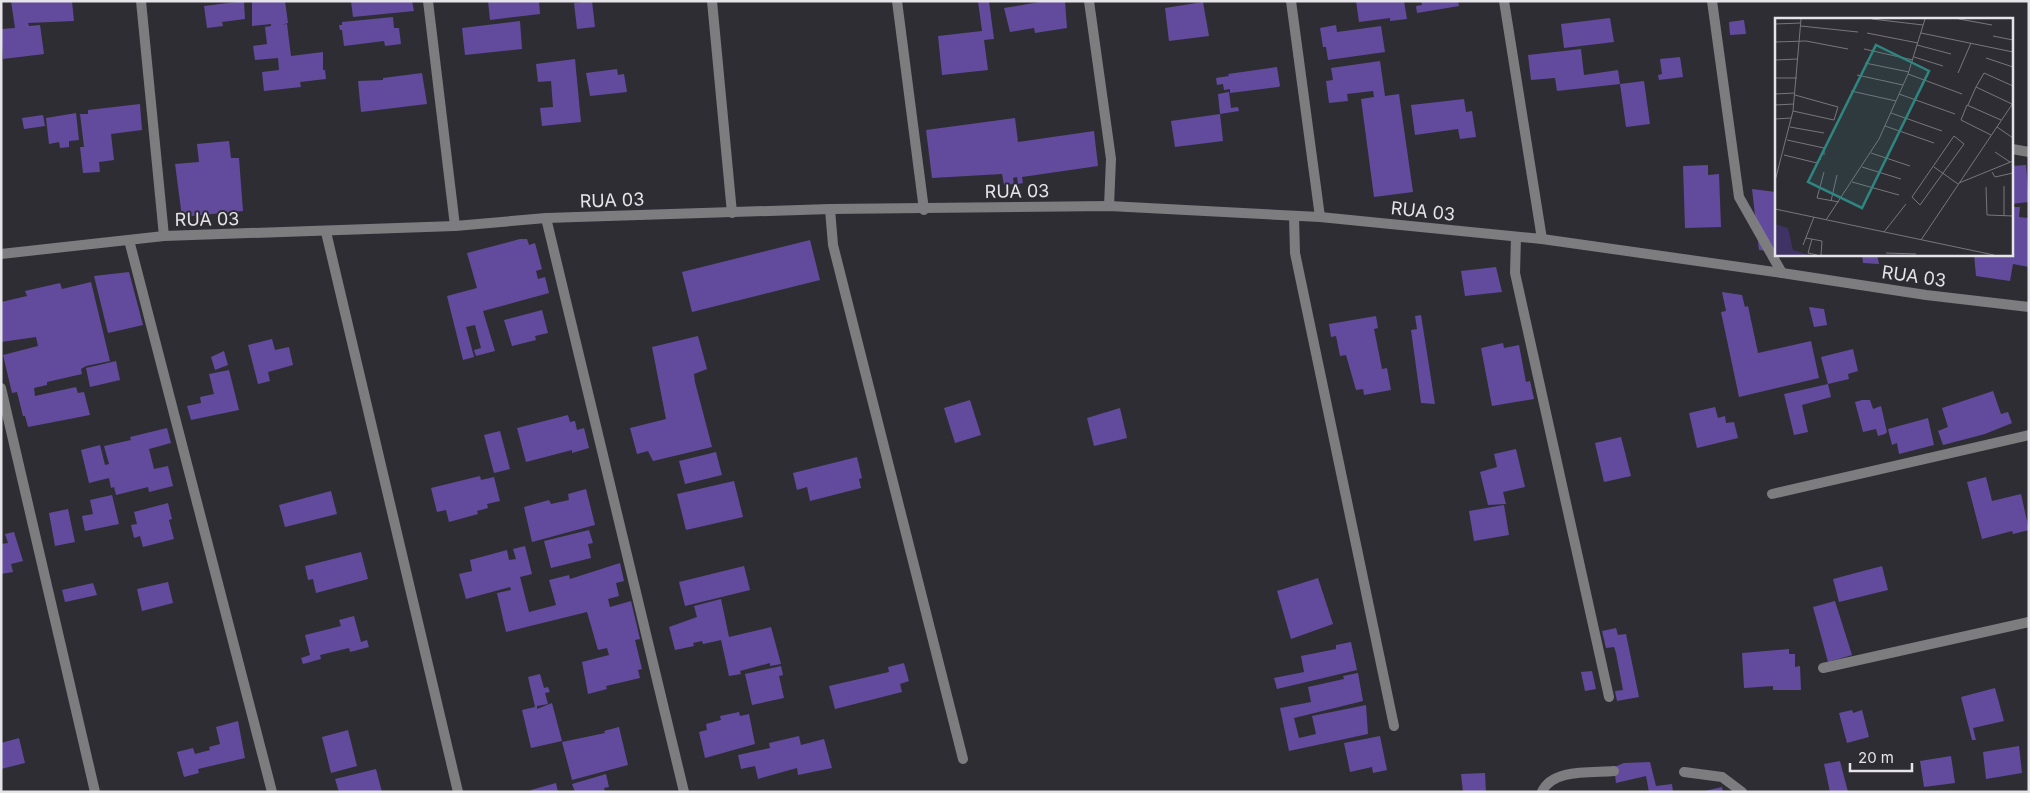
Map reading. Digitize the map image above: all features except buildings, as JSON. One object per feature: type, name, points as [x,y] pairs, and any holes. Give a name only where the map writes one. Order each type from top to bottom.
[{"type":"street","points":[[141,1],[164,236]]},
{"type":"street","points":[[428,1],[455,226]]},
{"type":"street","points":[[712,1],[732,213]]},
{"type":"street","points":[[897,1],[924,210]]},
{"type":"street","points":[[1089,1],[1111,159],[1109,206]]},
{"type":"street","points":[[1291,1],[1320,217]]},
{"type":"street","points":[[1504,1],[1542,239]]},
{"type":"street","points":[[1712,1],[1739,196],[1782,273]]},
{"type":"street","points":[[2012,149],[2029,152]]},
{"type":"street","name":"RUA 03","points":[[1,254],[164,236],[326,232],[455,226],[546,218],[830,209],[924,210],[1109,206],[1320,217],[1516,236],[1926,295],[2029,307]]},
{"type":"street","points":[[830,209],[833,246],[963,759]]},
{"type":"street","points":[[1294,216],[1295,253],[1394,726]]},
{"type":"street","points":[[546,218],[684,792]]},
{"type":"street","points":[[326,232],[458,792]]},
{"type":"street","points":[[1516,236],[1514,273],[1609,697]]},
{"type":"street","points":[[130,240],[272,792]]},
{"type":"street","points":[[1,388],[95,792]]},
{"type":"street","points":[[1772,494],[2029,435]]},
{"type":"street","points":[[1823,668],[2029,622]]},
{"type":"street","points":[[1542,792],[1544,786],[1563,775],[1614,771]]},
{"type":"street","points":[[1684,772],[1722,777],[1742,792]]}]
